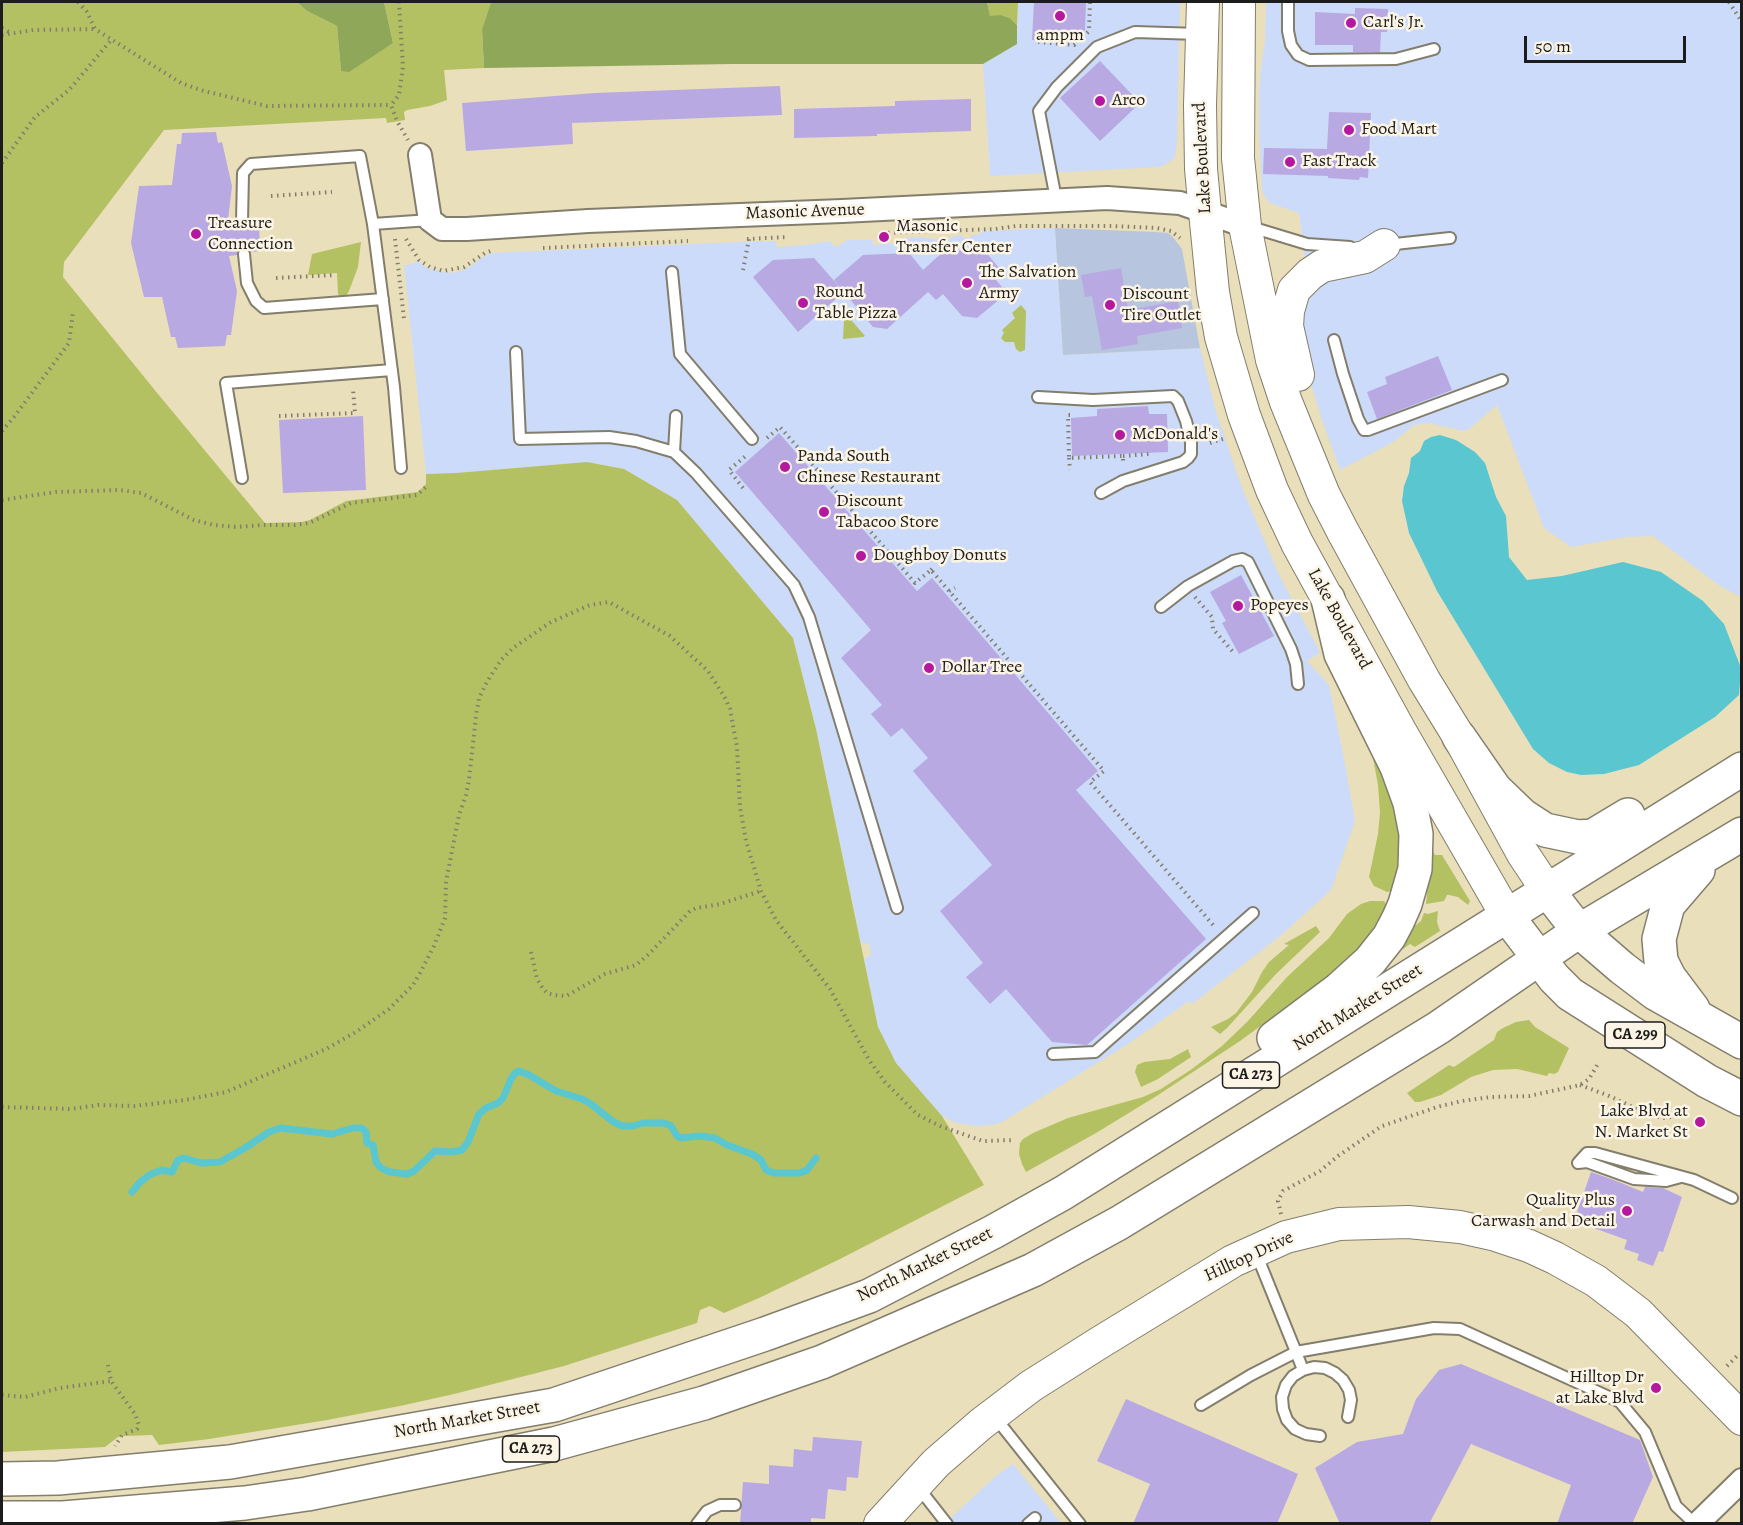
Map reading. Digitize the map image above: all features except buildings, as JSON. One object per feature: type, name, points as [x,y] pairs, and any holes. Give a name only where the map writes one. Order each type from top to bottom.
[{"type":"main road","name":"Lake Boulevard","points":[[1203,2],[1201,157],[1213,292],[1221,337],[1244,415],[1280,509],[1399,729],[1507,916],[1538,958],[1554,978],[1579,999],[1707,1081],[1742,1099]]},
{"type":"main road","points":[[1222,2],[1225,26],[1238,60]]},
{"type":"main road","name":"Lake Boulevard","points":[[1239,2],[1238,158],[1245,225],[1272,360],[1293,420],[1328,504],[1424,680],[1523,854],[1547,890],[1580,931],[1622,969],[1655,993],[1742,1042]]},
{"type":"main road","points":[[1312,466],[1315,436],[1287,326],[1291,296],[1304,280],[1322,266],[1365,257],[1383,245]]},
{"type":"main road","points":[[1280,509],[1295,513],[1319,528],[1392,652],[1424,680]]},
{"type":"main road","points":[[993,1232],[1034,1190],[1196,1091],[1266,1044],[1338,990],[1370,961],[1389,937],[1398,920],[1415,869],[1416,834],[1410,803],[1397,767],[1341,654],[1328,599]]},
{"type":"main road","points":[[1459,738],[1495,789],[1522,815],[1545,830],[1578,837],[1593,836],[1679,784],[1742,757]]},
{"type":"main road","name":"North Market Street","points":[[2,1479],[58,1478],[230,1462],[554,1405],[765,1334],[869,1296],[1063,1193],[1742,769]]},
{"type":"main road","points":[[1700,1017],[1661,961],[1659,939],[1668,905],[1692,876],[1733,838]]},
{"type":"main road","name":"CA 273","points":[[2,1518],[63,1518],[245,1503],[348,1486],[565,1441],[704,1403],[822,1362],[1034,1270],[1119,1222],[1438,1028],[1538,958],[1733,838]]},
{"type":"main road","name":"Hilltop Drive","points":[[880,1524],[936,1463],[1025,1390],[1213,1272],[1286,1237],[1339,1224],[1408,1222],[1460,1227],[1496,1235],[1555,1258],[1596,1281],[1638,1313],[1742,1419]]},
{"type":"street","points":[[420,155],[430,220]]},
{"type":"street","name":"Masonic Avenue","points":[[430,220],[442,229],[467,229],[1107,198],[1180,203],[1245,225]]},
{"type":"street","points":[[1696,1524],[1742,1480]]},
{"type":"lane","points":[[1288,2],[1288,31],[1291,45],[1298,54],[1309,60],[1396,59],[1434,49]]},
{"type":"lane","points":[[1056,200],[1039,111],[1058,87],[1097,47],[1135,32],[1202,34]]},
{"type":"lane","points":[[242,222],[243,173],[251,164],[360,156],[383,299],[401,468]]},
{"type":"lane","points":[[372,224],[430,220]]},
{"type":"lane","points":[[1245,225],[1307,244],[1324,246],[1383,245],[1450,238]]},
{"type":"lane","points":[[244,254],[247,283],[256,301],[264,308],[383,299]]},
{"type":"lane","points":[[672,272],[680,354],[752,439]]},
{"type":"lane","points":[[1334,340],[1350,397],[1364,430],[1371,430],[1502,380]]},
{"type":"lane","points":[[516,352],[520,439],[609,437],[636,441],[674,452],[696,473],[794,585],[809,617],[897,909]]},
{"type":"lane","points":[[243,478],[226,383],[392,370]]},
{"type":"lane","points":[[1038,397],[1093,400],[1173,396],[1176,398],[1186,421],[1191,454],[1183,462],[1124,481],[1101,493]]},
{"type":"lane","points":[[674,452],[676,416]]},
{"type":"lane","points":[[1161,607],[1188,586],[1233,561],[1248,562],[1291,649],[1296,664],[1298,684]]},
{"type":"lane","points":[[1053,1054],[1095,1052],[1253,913]]},
{"type":"lane","points":[[1578,1163],[1587,1154],[1595,1153],[1701,1182],[1732,1198]]},
{"type":"lane","points":[[1255,1250],[1304,1370]]},
{"type":"lane","points":[[1202,1405],[1251,1375],[1296,1352],[1434,1328],[1460,1329],[1620,1402],[1645,1432],[1676,1506],[1696,1524]]},
{"type":"lane","points":[[1320,1436],[1306,1434],[1295,1429],[1287,1420],[1282,1397],[1286,1385],[1293,1376],[1314,1367],[1325,1368],[1335,1373],[1349,1390],[1351,1400],[1348,1417]]},
{"type":"lane","points":[[993,1414],[1080,1524]]},
{"type":"lane","points":[[916,1484],[947,1524]]},
{"type":"lane","points":[[697,1524],[707,1511],[720,1505],[735,1505]]},
{"type":"path","points":[[78,2],[87,12],[94,29]]},
{"type":"path","points":[[391,105],[399,95],[403,67],[399,2]]},
{"type":"path","points":[[1038,42],[1074,45],[1089,31],[1090,2]]},
{"type":"path","points":[[1729,2],[1742,22]]},
{"type":"path","points":[[2,28],[12,34]]},
{"type":"path","points":[[2,35],[34,30],[94,29],[181,83],[267,106],[391,105]]},
{"type":"path","points":[[2,163],[35,117],[69,90],[112,39]]},
{"type":"path","points":[[391,105],[397,121],[420,155]]},
{"type":"path","points":[[272,196],[332,192]]},
{"type":"path","points":[[882,233],[995,229],[1016,226],[1110,226],[1157,228],[1171,231],[1181,239]]},
{"type":"path","points":[[739,239],[789,237]]},
{"type":"path","points":[[406,239],[419,260],[442,271],[464,267],[484,253],[502,250]]},
{"type":"path","points":[[743,270],[749,239]]},
{"type":"path","points":[[534,248],[689,241]]},
{"type":"path","points":[[276,278],[335,275]]},
{"type":"path","points":[[2,430],[69,343],[73,312]]},
{"type":"path","points":[[279,416],[354,413],[353,389]]},
{"type":"path","points":[[1070,470],[1068,415],[1077,415]]},
{"type":"path","points":[[780,427],[915,584],[935,566]]},
{"type":"path","points":[[1210,443],[1229,437]]},
{"type":"path","points":[[1070,458],[1123,456],[1124,481]]},
{"type":"path","points":[[2,500],[56,492],[119,490],[141,493],[194,520],[236,527],[309,523],[351,503],[417,495],[427,486]]},
{"type":"path","points":[[931,570],[1104,771],[1090,782],[1214,927]]},
{"type":"path","points":[[949,591],[955,588]]},
{"type":"path","points":[[1191,591],[1212,617],[1213,629],[1233,652]]},
{"type":"path","points":[[2,1107],[71,1109],[134,1106],[226,1092],[339,1042],[389,1009],[420,973],[445,918],[446,882],[459,815],[469,780],[479,698],[488,680],[501,660],[513,648],[551,622],[590,605],[609,602],[670,636],[708,671],[724,696],[730,709],[737,747],[740,807],[746,841],[761,891],[776,920],[830,989],[869,1060],[899,1097],[925,1119],[982,1141],[1015,1140]]},
{"type":"path","points":[[531,952],[537,979],[543,989],[554,996],[566,996],[605,974],[636,965],[690,911],[761,891]]},
{"type":"path","points":[[1282,1214],[1278,1201],[1283,1191],[1320,1171],[1382,1126],[1462,1101],[1491,1097],[1529,1096],[1580,1085],[1589,1079],[1599,1062]]},
{"type":"path","points":[[1580,1085],[1652,1116],[1665,1118],[1683,1115]]},
{"type":"path","points":[[1726,1367],[1738,1355]]},
{"type":"path","points":[[108,1365],[111,1381],[135,1414],[139,1425],[137,1429],[122,1435],[111,1452]]},
{"type":"path","points":[[2,1395],[25,1397],[111,1381]]},
{"type":"shaded area","points":[[1018,2],[1180,2],[1177,142],[1173,159],[1159,167],[990,176],[983,64],[1017,44]]},
{"type":"shaded area","points":[[1266,2],[1741,2],[1741,597],[1720,586],[1653,536],[1626,537],[1571,547],[1544,528],[1497,405],[1469,429],[1463,431],[1430,423],[1414,425],[1395,441],[1340,470],[1305,363],[1303,311],[1310,299],[1299,213],[1270,203],[1262,191],[1259,92],[1265,41]]},
{"type":"shaded area","points":[[1055,228],[1063,355],[1200,348],[1216,412],[1242,488],[1279,575],[1320,652],[1307,661],[1329,685],[1355,821],[1331,890],[1280,936],[1192,1004],[1189,1001],[1128,1044],[1002,1122],[976,1126],[956,1123],[942,1116],[896,1063],[878,1027],[864,959],[871,955],[869,944],[861,943],[816,729],[793,638],[677,500],[624,469],[587,462],[426,474],[404,265],[417,261],[427,268],[448,273],[470,267],[492,253],[760,241],[776,241],[777,247],[830,241],[834,246],[839,246],[847,240],[873,240],[873,245],[901,243],[901,238],[936,239],[962,235],[962,238],[970,238],[971,235],[980,234],[983,231]]},
{"type":"shaded area","points":[[1055,228],[1155,232],[1168,233],[1172,236],[1182,249],[1200,348],[1063,355]]},
{"type":"shaded area","points":[[1013,1464],[1061,1523],[944,1524],[996,1476]]},
{"type":"green space","points":[[2,2],[297,2],[307,11],[337,26],[341,71],[393,43],[384,2],[491,2],[482,29],[484,68],[444,70],[447,100],[407,110],[404,112],[405,120],[387,123],[386,118],[164,130],[64,262],[63,277],[265,523],[302,522],[346,501],[418,492],[426,484],[426,474],[587,462],[624,469],[677,500],[793,638],[816,729],[878,1027],[896,1063],[942,1116],[984,1185],[759,1298],[724,1313],[710,1306],[700,1310],[697,1323],[564,1366],[400,1406],[209,1439],[159,1445],[152,1435],[124,1436],[118,1437],[105,1447],[2,1452]]},
{"type":"green space","points":[[297,2],[384,2],[393,43],[349,72],[341,71],[337,26],[307,11]]},
{"type":"green space","points":[[491,2],[987,2],[990,16],[1001,15],[1010,18],[1017,25],[1017,44],[983,64],[733,64],[484,68],[482,29]]},
{"type":"green space","points":[[987,2],[1018,2],[1017,25],[1010,18],[1001,15],[990,17]]},
{"type":"green space","points":[[361,242],[358,267],[346,296],[341,297],[338,294],[337,273],[308,275],[312,254]]},
{"type":"green space","points":[[1021,305],[1026,311],[1025,350],[1020,352],[1016,349],[1014,342],[1005,342],[1001,338],[1004,333],[1002,330],[1015,318],[1012,313]]},
{"type":"green space","points":[[846,314],[865,336],[843,339],[844,320],[842,318]]},
{"type":"green space","points":[[1376,755],[1395,810],[1398,830],[1397,868],[1391,891],[1387,892],[1374,886],[1369,877],[1380,813],[1373,758]]},
{"type":"green space","points":[[1432,849],[1435,855],[1442,855],[1470,901],[1468,905],[1458,897],[1449,895],[1444,901],[1426,904],[1427,893],[1423,890]]},
{"type":"green space","points":[[1383,901],[1386,907],[1358,950],[1335,971],[1240,1041],[1155,1097],[1026,1172],[1019,1154],[1020,1143],[1023,1139],[1068,1118],[1143,1097],[1161,1089],[1192,1069],[1222,1046],[1248,1021],[1287,977],[1329,938],[1347,914],[1361,904]]},
{"type":"green space","points":[[1438,911],[1437,922],[1440,931],[1415,947],[1410,944],[1403,949],[1398,945],[1410,927],[1421,921],[1424,913]]},
{"type":"green space","points":[[1316,926],[1320,932],[1276,974],[1227,1028],[1220,1034],[1211,1027],[1236,1013],[1252,992],[1269,962],[1289,945],[1284,944]]},
{"type":"green space","points":[[1529,1020],[1535,1027],[1569,1048],[1558,1072],[1549,1073],[1547,1076],[1517,1069],[1493,1070],[1471,1077],[1441,1095],[1420,1102],[1415,1102],[1407,1093],[1449,1065],[1454,1067],[1494,1040],[1497,1032],[1503,1028],[1516,1022]]},
{"type":"green space","points":[[1188,1049],[1191,1057],[1158,1079],[1141,1087],[1135,1072],[1137,1065],[1170,1059]]},
{"type":"water","points":[[1440,435],[1456,440],[1475,452],[1485,463],[1496,497],[1506,516],[1509,557],[1527,580],[1562,576],[1623,562],[1661,572],[1703,601],[1724,624],[1741,668],[1739,695],[1715,717],[1639,765],[1604,774],[1581,775],[1567,772],[1549,763],[1533,749],[1437,591],[1409,533],[1402,501],[1411,458],[1420,451],[1424,441]]},
{"type":"waterway","points":[[132,1192],[151,1174],[162,1170],[172,1172],[178,1160],[184,1158],[201,1163],[220,1162],[269,1132],[280,1128],[332,1134],[362,1128],[366,1132],[367,1143],[373,1145],[376,1162],[381,1168],[390,1172],[407,1174],[414,1171],[435,1151],[462,1150],[468,1142],[479,1114],[503,1098],[511,1079],[519,1071],[556,1091],[582,1099],[622,1126],[664,1123],[671,1126],[681,1138],[699,1136],[715,1138],[752,1154],[761,1160],[766,1170],[774,1173],[800,1173],[807,1170],[816,1158]]},
{"type":"place","name":"ampm","points":[[1060,16]]},
{"type":"place","name":"Carl's Jr.","points":[[1351,23]]},
{"type":"place","name":"Arco","points":[[1100,101]]},
{"type":"place","name":"Food Mart","points":[[1349,130]]},
{"type":"place","name":"Fast Track","points":[[1290,162]]},
{"type":"place","name":"Treasure Connection","points":[[196,234]]},
{"type":"place","name":"Masonic Transfer Center","points":[[884,237]]},
{"type":"place","name":"The Salvation Army","points":[[967,283]]},
{"type":"place","name":"Round Table Pizza","points":[[803,303]]},
{"type":"place","name":"Discount Tire Outlet","points":[[1110,305]]},
{"type":"place","name":"McDonald's","points":[[1120,435]]},
{"type":"place","name":"Panda South Chinese Restaurant","points":[[785,467]]},
{"type":"place","name":"Discount Tabacoo Store","points":[[824,512]]},
{"type":"place","name":"Doughboy Donuts","points":[[861,556]]},
{"type":"place","name":"Popeyes","points":[[1238,606]]},
{"type":"place","name":"Dollar Tree","points":[[929,668]]},
{"type":"place","name":"Lake Blvd at N. Market St","points":[[1700,1122]]},
{"type":"place","name":"Quality Plus Carwash and Detail","points":[[1627,1211]]},
{"type":"place","name":"Hilltop Dr at Lake Blvd","points":[[1656,1388]]}]
